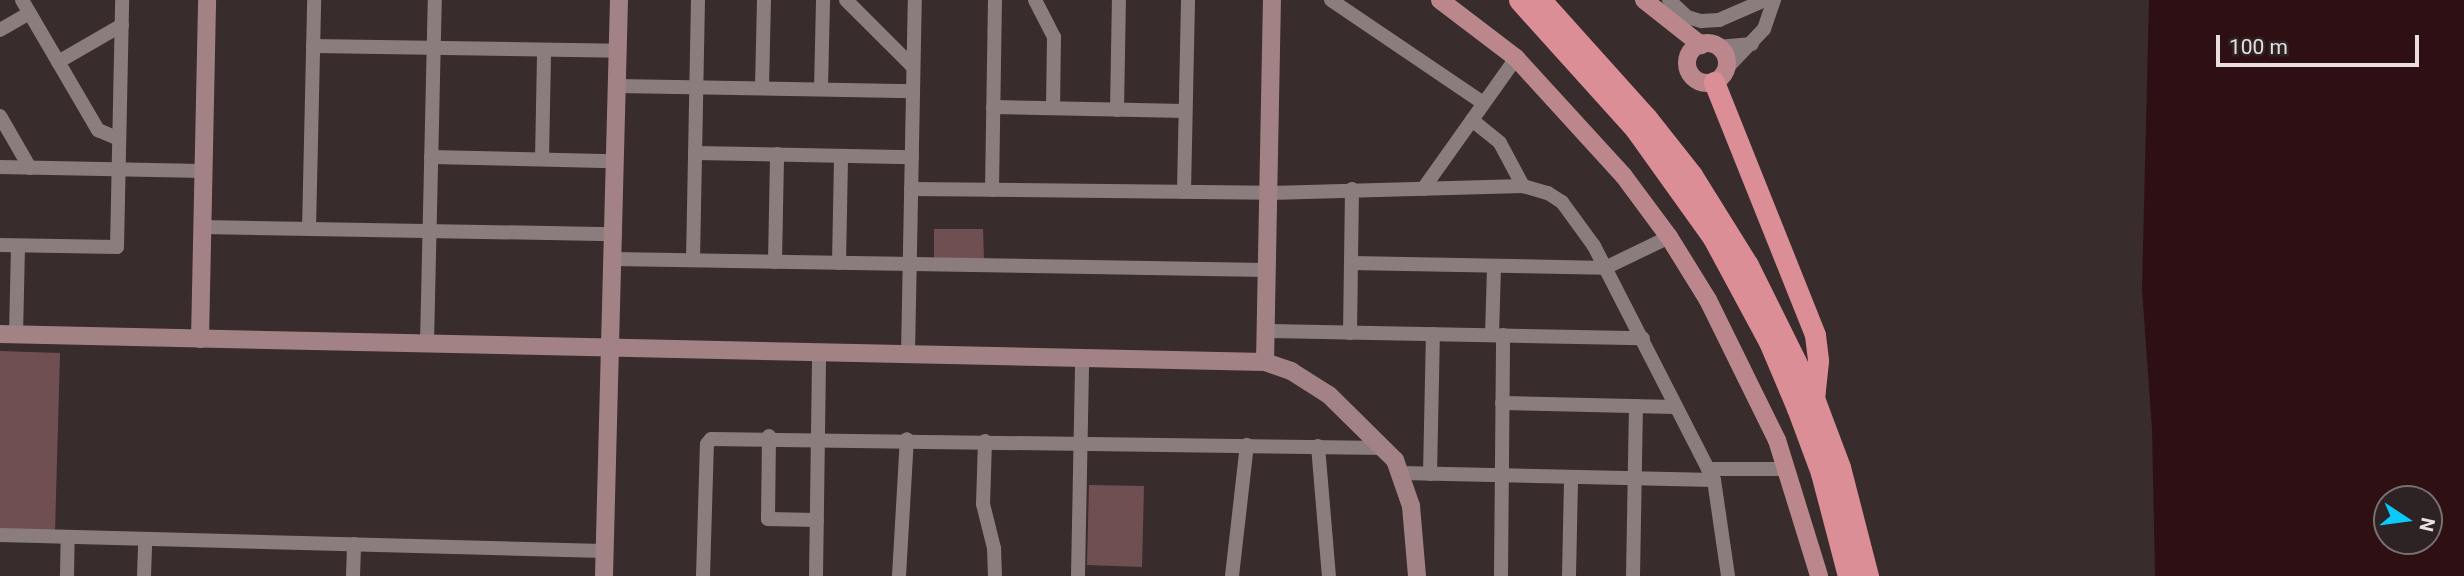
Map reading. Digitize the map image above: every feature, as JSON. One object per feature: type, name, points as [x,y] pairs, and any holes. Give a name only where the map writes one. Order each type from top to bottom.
[{"type":"highway","points":[[1519,0],[1635,129],[1713,238],[1769,342],[1797,408],[1821,473],[1848,576]]},
{"type":"highway","points":[[1541,0],[1692,176],[1748,265],[1814,398],[1840,467],[1868,576]]},
{"type":"highway","points":[[1720,76],[1815,335],[1818,360],[1814,398]]},
{"type":"main road","points":[[1440,0],[1516,58],[1623,175],[1669,237],[1749,382],[1787,469],[1819,576]]},
{"type":"main road","points":[[1644,0],[1668,23],[1726,57],[1720,76],[1696,80],[1668,23]]},
{"type":"main road","points":[[1688,64],[1691,52],[1710,46]]},
{"type":"street","points":[[22,0],[98,130],[119,139]]},
{"type":"street","points":[[0,245],[117,247],[122,0]]},
{"type":"street","points":[[200,339],[207,0]]},
{"type":"street","points":[[309,229],[314,0]]},
{"type":"street","points":[[428,344],[435,0]]},
{"type":"street","points":[[604,576],[619,0]]},
{"type":"street","points":[[693,260],[698,0]]},
{"type":"street","points":[[762,88],[764,0]]},
{"type":"street","points":[[821,89],[822,0]]},
{"type":"street","points":[[846,0],[913,67]]},
{"type":"street","points":[[908,354],[915,0]]},
{"type":"street","points":[[992,190],[995,0]]},
{"type":"street","points":[[1035,0],[1053,31],[1053,108]]},
{"type":"street","points":[[1116,110],[1119,0]]},
{"type":"street","points":[[1184,192],[1188,0]]},
{"type":"street","points":[[1265,362],[1272,0]]},
{"type":"street","points":[[1331,0],[1483,103]]},
{"type":"street","points":[[1669,0],[1687,17],[1701,21],[1719,20],[1765,0]]},
{"type":"street","points":[[1720,76],[1752,44],[1774,0]]},
{"type":"street","points":[[0,30],[29,13]]},
{"type":"street","points":[[58,62],[122,25]]},
{"type":"street","points":[[1710,46],[1752,44]]},
{"type":"street","points":[[313,46],[618,51]]},
{"type":"street","points":[[542,159],[544,50]]},
{"type":"street","points":[[1423,189],[1516,58]]},
{"type":"street","points":[[617,86],[913,91]]},
{"type":"street","points":[[993,107],[1185,111]]},
{"type":"street","points":[[0,116],[30,168]]},
{"type":"street","points":[[1472,120],[1500,143],[1523,186]]},
{"type":"street","points":[[695,153],[912,157]]},
{"type":"street","points":[[775,262],[777,154]]},
{"type":"street","points":[[839,263],[841,156]]},
{"type":"street","points":[[431,158],[614,160]]},
{"type":"street","points":[[0,167],[203,171]]},
{"type":"street","points":[[911,189],[1268,193],[1352,188],[1523,186],[1562,202],[1605,268],[1711,474],[1728,576]]},
{"type":"street","points":[[1350,332],[1352,188]]},
{"type":"street","points":[[202,227],[612,234]]},
{"type":"street","points":[[1351,263],[1605,268],[1669,237]]},
{"type":"street","points":[[18,246],[8,335],[1265,362],[1323,391],[1385,448],[1401,473],[1414,527],[1417,576]]},
{"type":"street","points":[[613,259],[1266,270]]},
{"type":"street","points":[[1494,266],[1502,404],[1500,576]]},
{"type":"street","points":[[1265,331],[1643,338]]},
{"type":"street","points":[[1430,474],[1433,334]]},
{"type":"street","points":[[816,576],[819,352]]},
{"type":"street","points":[[1078,576],[1082,358]]},
{"type":"street","points":[[1502,404],[1675,407]]},
{"type":"street","points":[[1633,576],[1636,406]]},
{"type":"street","points":[[703,576],[707,444],[711,439],[769,436],[1385,448]]},
{"type":"street","points":[[769,436],[768,519],[817,520]]},
{"type":"street","points":[[899,576],[907,439]]},
{"type":"street","points":[[985,441],[984,504],[994,548],[995,576]]},
{"type":"street","points":[[1232,576],[1247,445]]},
{"type":"street","points":[[1318,446],[1329,576]]},
{"type":"street","points":[[1401,473],[1634,478],[1787,469]]},
{"type":"street","points":[[1569,576],[1571,477]]},
{"type":"street","points":[[0,535],[604,551]]},
{"type":"street","points":[[68,537],[68,576]]},
{"type":"street","points":[[144,576],[145,539]]},
{"type":"street","points":[[353,576],[354,544]]},
{"type":"shaded area","points":[[2149,0],[2464,0],[2464,576],[2155,576],[2152,429],[2142,289]]},
{"type":"shaded area","points":[[934,229],[983,229],[984,260],[934,260]]},
{"type":"shaded area","points":[[0,351],[60,353],[55,532],[0,531]]},
{"type":"shaded area","points":[[1089,485],[1144,486],[1142,567],[1087,565]]}]
